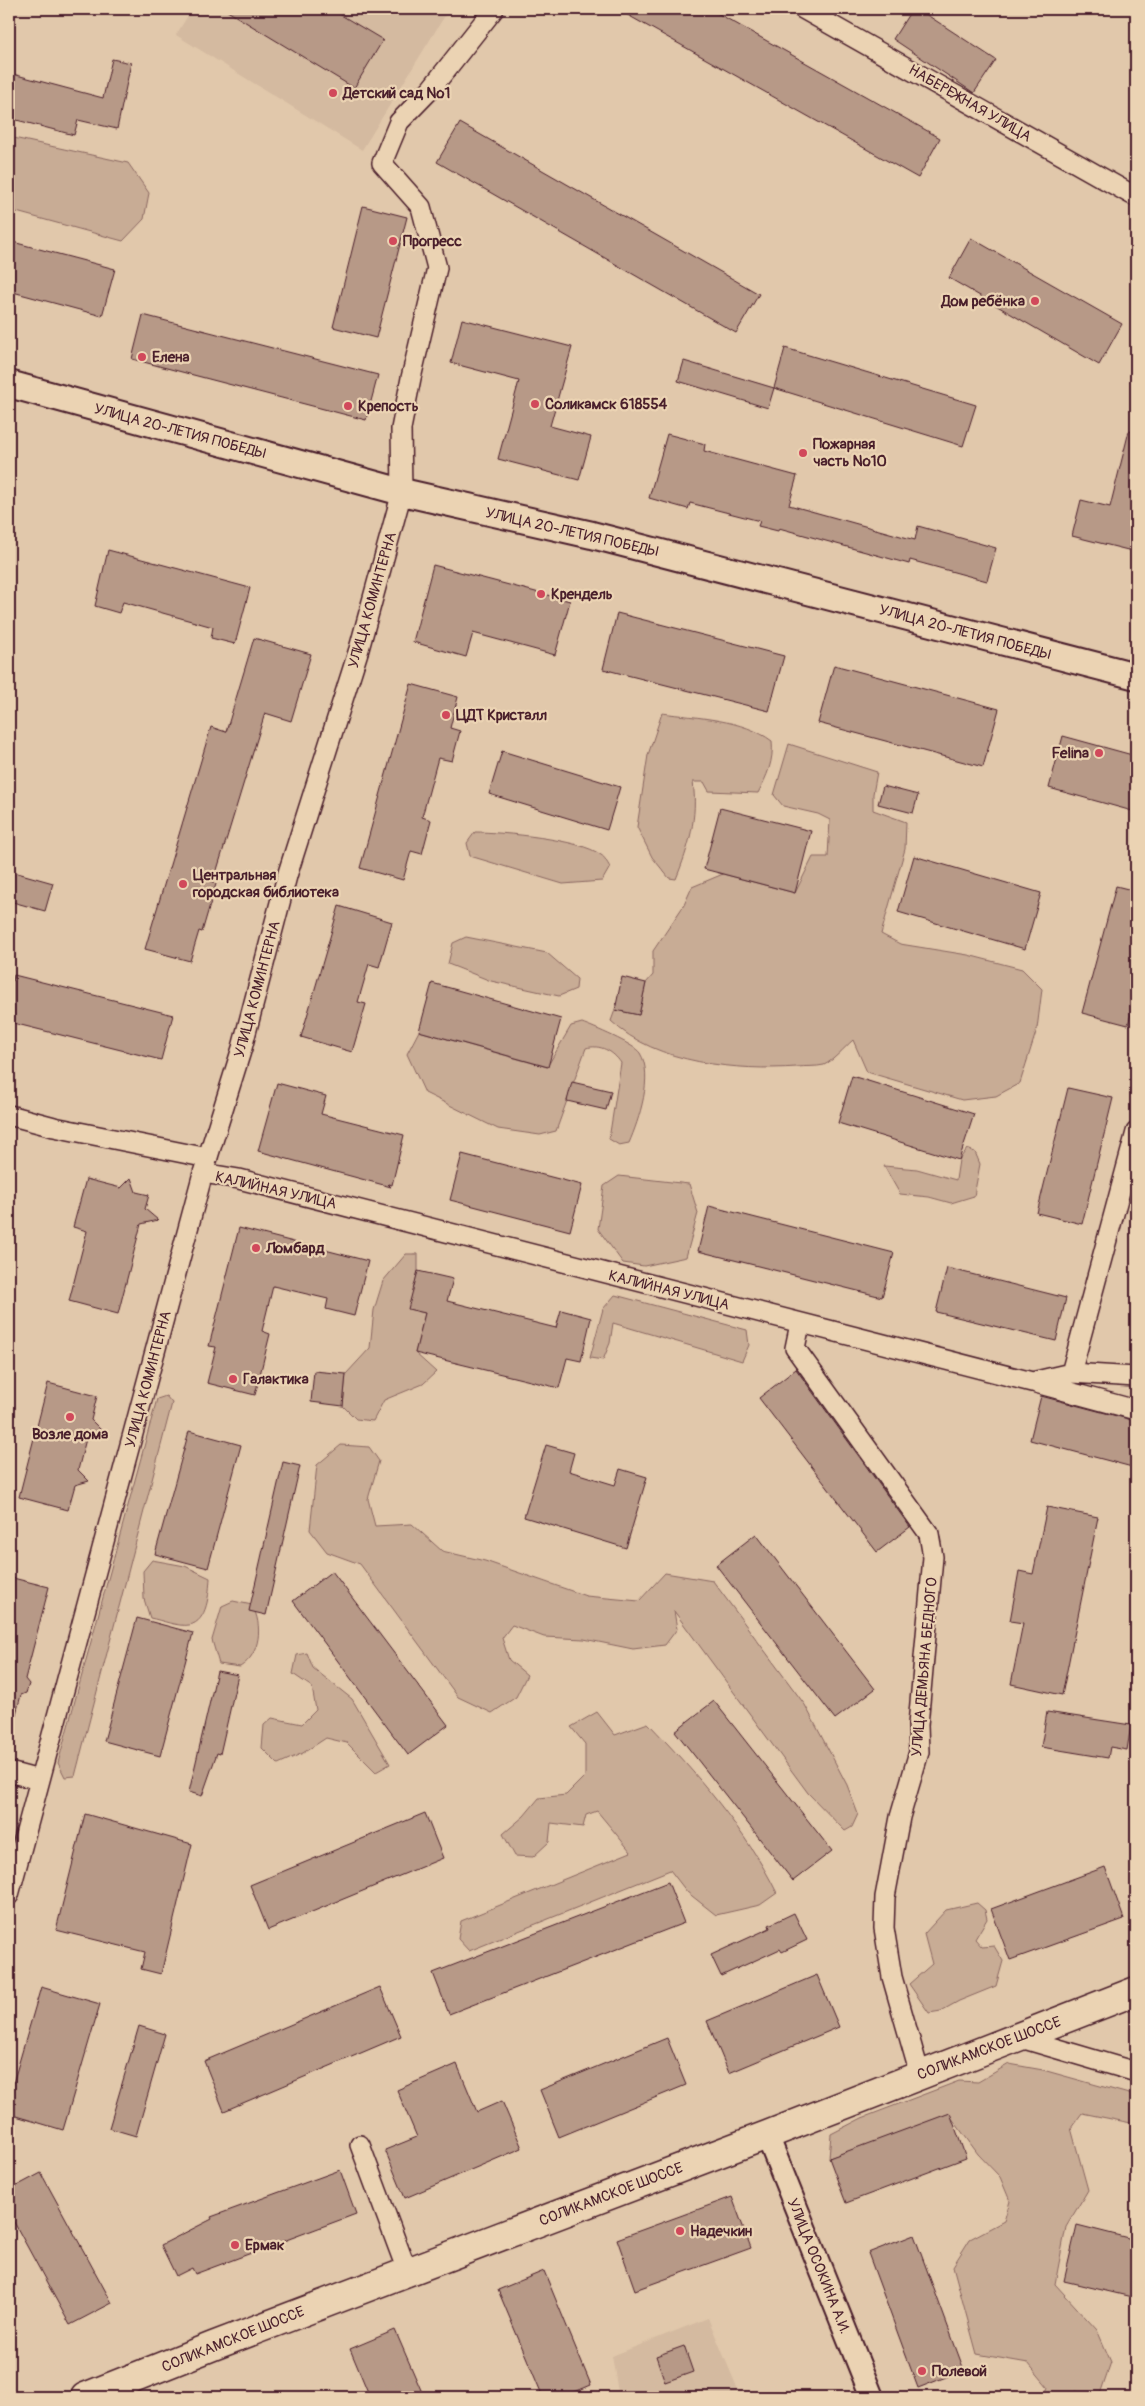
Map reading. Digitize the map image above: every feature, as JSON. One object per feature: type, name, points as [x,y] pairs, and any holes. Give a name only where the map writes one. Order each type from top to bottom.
[{"type":"highway","name":"СОЛИКАМСКОЕ ШОССЕ","points":[[86,2397],[1136,1991]]},
{"type":"main road","name":"УЛИЦА 20-ЛЕТИЯ ПОБЕДЫ","points":[[9,384],[402,492],[592,535],[1136,676]]},
{"type":"street","name":"УЛИЦА КОМИНТЕРНА","points":[[9,1895],[205,1166],[242,1048],[287,876],[359,649],[402,492],[401,429],[410,378],[437,268],[421,207],[382,163],[399,122],[430,90],[494,9]]},
{"type":"street","name":"НАБЕРЕЖНАЯ УЛИЦА","points":[[803,9],[1136,198]]},
{"type":"street","name":"КАЛИЙНАЯ УЛИЦА","points":[[9,1115],[205,1166],[239,1179],[1032,1382],[1071,1373],[1136,1376]]},
{"type":"street","points":[[1071,1373],[1136,1132]]},
{"type":"street","name":"УЛИЦА ДЕМЬЯНА БЕДНОГО","points":[[800,1324],[795,1348],[930,1534],[933,1557],[918,1725],[919,1752],[900,1817],[886,1897],[884,1928],[892,1977],[920,2075]]},
{"type":"street","points":[[1032,1382],[1136,1410]]},
{"type":"street","points":[[9,1772],[39,1780]]},
{"type":"street","points":[[1017,2037],[1136,2072]]},
{"type":"street","name":"УЛИЦА ОСОКИНА А.И.","points":[[766,2135],[872,2397]]},
{"type":"street","points":[[360,2145],[408,2271]]},
{"type":"shaded area","name":"Детский сад №1","points":[[192,9],[449,9],[362,150],[176,35]]},
{"type":"shaded area","points":[[9,137],[128,163],[149,193],[144,219],[123,241],[9,210]]},
{"type":"shaded area","points":[[662,713],[705,718],[734,724],[748,728],[772,741],[772,755],[769,768],[758,793],[709,791],[704,782],[693,782],[694,807],[691,832],[676,879],[669,878],[652,857],[637,827],[648,755]]},
{"type":"shaded area","points":[[789,744],[877,772],[873,794],[873,810],[906,822],[905,849],[881,934],[900,944],[968,955],[1022,969],[1042,989],[1037,1029],[1020,1083],[996,1096],[962,1100],[867,1072],[853,1040],[824,1065],[774,1068],[724,1066],[674,1056],[651,1047],[629,1035],[611,1021],[615,1010],[639,1015],[646,983],[653,975],[653,951],[684,905],[692,887],[723,874],[795,893],[813,857],[828,857],[830,820],[818,814],[783,806],[774,795]]},
{"type":"shaded area","points":[[475,832],[521,835],[577,845],[591,849],[602,856],[610,867],[602,881],[563,884],[470,856],[467,843]]},
{"type":"shaded area","points":[[466,937],[547,953],[577,979],[576,989],[559,996],[491,981],[448,964],[453,943]]},
{"type":"shaded area","points":[[582,1023],[630,1045],[640,1053],[644,1062],[646,1073],[644,1098],[629,1143],[619,1145],[609,1139],[621,1063],[606,1050],[596,1047],[586,1048],[556,1131],[540,1135],[498,1129],[425,1093],[407,1054],[419,1031],[547,1067],[571,1026]]},
{"type":"shaded area","points":[[967,1149],[975,1152],[980,1164],[974,1196],[951,1203],[929,1197],[900,1194],[884,1166],[917,1169],[956,1180],[959,1160]]},
{"type":"shaded area","points":[[619,1176],[689,1184],[698,1213],[686,1257],[644,1266],[623,1263],[598,1229],[604,1186]]},
{"type":"shaded area","points":[[406,1254],[418,1254],[418,1271],[409,1309],[425,1313],[415,1353],[436,1372],[423,1384],[384,1400],[373,1421],[356,1419],[343,1406],[346,1374],[370,1348],[374,1310],[383,1281]]},
{"type":"shaded area","points":[[615,1295],[747,1330],[749,1345],[742,1361],[613,1323],[610,1343],[603,1360],[590,1358],[603,1309]]},
{"type":"shaded area","points":[[166,1396],[172,1403],[75,1776],[65,1777],[58,1763],[157,1399]]},
{"type":"shaded area","points":[[341,1445],[369,1447],[379,1461],[368,1499],[375,1526],[412,1524],[442,1551],[485,1561],[586,1596],[639,1601],[665,1573],[713,1581],[805,1705],[847,1785],[858,1814],[852,1827],[845,1831],[808,1793],[674,1611],[677,1629],[665,1645],[633,1649],[584,1639],[544,1637],[512,1625],[502,1638],[509,1660],[527,1675],[516,1697],[492,1713],[458,1697],[360,1564],[327,1552],[310,1530],[317,1465]]},
{"type":"shaded area","points":[[152,1560],[185,1566],[210,1578],[204,1613],[195,1623],[180,1625],[150,1618],[144,1599],[143,1571]]},
{"type":"shaded area","points":[[233,1601],[252,1605],[256,1613],[259,1630],[256,1647],[252,1655],[240,1667],[219,1664],[212,1640],[222,1606]]},
{"type":"shaded area","points":[[307,1653],[313,1668],[352,1699],[390,1764],[376,1772],[347,1743],[326,1738],[303,1753],[278,1764],[262,1748],[264,1725],[272,1718],[302,1724],[316,1710],[312,1687],[293,1674],[297,1655]]},
{"type":"shaded area","points":[[597,1712],[615,1735],[648,1723],[719,1803],[751,1847],[777,1893],[760,1905],[716,1915],[687,1892],[670,1870],[469,1951],[458,1939],[461,1921],[631,1852],[597,1811],[586,1815],[583,1827],[551,1823],[549,1842],[533,1857],[515,1856],[503,1834],[524,1816],[539,1798],[566,1795],[585,1776],[585,1744],[571,1727]]},
{"type":"shaded area","points":[[977,1903],[985,1910],[987,1919],[975,1939],[982,1947],[994,1946],[1003,1961],[996,1986],[959,2001],[941,2011],[929,2013],[909,1984],[932,1964],[924,1934],[946,1910]]},
{"type":"shaded area","points":[[1009,2064],[1043,2070],[1136,2096],[1136,2124],[1082,2113],[1071,2128],[1088,2190],[1066,2227],[1055,2284],[1097,2330],[1111,2362],[1099,2397],[1091,2397],[1076,2391],[1073,2397],[1044,2397],[1048,2387],[1028,2363],[977,2354],[953,2266],[970,2239],[1004,2221],[1010,2201],[1000,2177],[978,2154],[951,2117],[829,2158],[831,2134],[862,2118],[959,2081],[978,2082]]},
{"type":"shaded area","points":[[708,2318],[741,2397],[602,2397],[618,2392],[612,2356]]},
{"type":"building","points":[[224,9],[331,9],[383,40],[354,88]]},
{"type":"building","points":[[617,9],[710,9],[940,138],[918,178]]},
{"type":"building","points":[[912,9],[918,9],[996,60],[974,93],[893,39]]},
{"type":"building","points":[[112,59],[131,63],[117,129],[78,120],[74,135],[9,118],[9,73],[103,98]]},
{"type":"building","points":[[460,123],[759,294],[736,333],[437,162]]},
{"type":"building","points":[[363,206],[407,217],[376,338],[333,327]]},
{"type":"building","name":"Дом ребёнка","points":[[971,238],[1122,324],[1099,365],[949,278]]},
{"type":"building","points":[[9,241],[115,269],[102,316],[9,291]]},
{"type":"building","points":[[143,315],[378,375],[366,420],[132,359]]},
{"type":"building","name":"Соликамск 618554","points":[[462,319],[572,347],[550,426],[591,437],[579,480],[498,459],[519,381],[451,363]]},
{"type":"building","points":[[785,348],[976,405],[963,446],[774,388]]},
{"type":"building","points":[[684,361],[774,388],[768,408],[678,381]]},
{"type":"building","points":[[1129,431],[1136,432],[1136,552],[1072,536],[1081,500],[1110,507]]},
{"type":"building","points":[[667,434],[705,444],[704,451],[797,476],[789,505],[915,540],[918,526],[996,548],[987,581],[910,560],[909,564],[779,528],[778,531],[758,526],[760,521],[690,503],[688,509],[649,498]]},
{"type":"building","points":[[108,550],[250,588],[235,644],[211,638],[213,627],[123,602],[119,613],[95,606]]},
{"type":"building","points":[[433,565],[570,601],[555,655],[473,633],[466,657],[413,642]]},
{"type":"building","points":[[617,613],[784,656],[769,711],[603,669]]},
{"type":"building","points":[[254,638],[311,654],[291,721],[265,713],[213,883],[216,884],[202,932],[199,931],[190,961],[145,949],[211,727],[226,732]]},
{"type":"building","points":[[834,665],[999,709],[983,767],[818,723]]},
{"type":"building","points":[[411,684],[458,697],[450,728],[460,731],[452,761],[438,758],[422,817],[431,820],[422,854],[411,851],[403,880],[360,868]]},
{"type":"building","points":[[1063,736],[1136,756],[1136,812],[1049,788]]},
{"type":"building","points":[[502,751],[620,787],[607,830],[489,794]]},
{"type":"building","points":[[883,786],[918,795],[913,813],[878,804]]},
{"type":"building","points":[[720,808],[811,831],[795,893],[704,869]]},
{"type":"building","points":[[914,856],[1041,893],[1025,949],[898,912]]},
{"type":"building","points":[[14,872],[53,883],[45,911],[9,901],[9,891]]},
{"type":"building","points":[[1116,886],[1136,891],[1136,995],[1128,1025],[1082,1013]]},
{"type":"building","points":[[339,906],[392,922],[379,967],[369,964],[358,1002],[366,1004],[352,1052],[301,1037]]},
{"type":"building","points":[[14,975],[173,1015],[161,1060],[9,1022],[9,980],[13,981]]},
{"type":"building","points":[[622,977],[646,983],[639,1015],[615,1010]]},
{"type":"building","points":[[432,983],[561,1019],[548,1067],[419,1031]]},
{"type":"building","points":[[852,1076],[974,1114],[959,1160],[838,1123]]},
{"type":"building","points":[[572,1082],[611,1091],[606,1110],[567,1101]]},
{"type":"building","points":[[277,1083],[326,1096],[321,1114],[404,1135],[392,1185],[388,1184],[391,1187],[258,1151]]},
{"type":"building","points":[[1068,1088],[1113,1098],[1082,1224],[1037,1213]]},
{"type":"building","points":[[462,1154],[582,1185],[570,1231],[450,1200]]},
{"type":"building","points":[[131,1178],[136,1192],[149,1195],[145,1209],[158,1220],[141,1224],[118,1314],[69,1301],[87,1231],[73,1227],[86,1179],[121,1188]]},
{"type":"building","points":[[709,1206],[894,1253],[882,1297],[698,1251]]},
{"type":"building","points":[[239,1228],[368,1261],[354,1316],[326,1309],[328,1299],[273,1286],[262,1331],[270,1334],[255,1395],[207,1383],[216,1347],[209,1346]]},
{"type":"building","points":[[947,1268],[1066,1298],[1056,1341],[936,1312]]},
{"type":"building","points":[[418,1271],[453,1279],[447,1301],[556,1328],[561,1310],[591,1318],[581,1361],[567,1358],[559,1388],[415,1353],[425,1313],[408,1309]]},
{"type":"building","points":[[796,1369],[910,1527],[877,1552],[759,1398]]},
{"type":"building","points":[[314,1371],[346,1374],[343,1406],[311,1402]]},
{"type":"building","points":[[48,1383],[97,1396],[91,1420],[102,1431],[87,1435],[78,1470],[89,1481],[75,1485],[68,1510],[19,1497]]},
{"type":"building","points":[[1041,1396],[1136,1421],[1136,1468],[1030,1440]]},
{"type":"building","points":[[189,1431],[241,1445],[208,1568],[155,1554]]},
{"type":"building","points":[[546,1445],[574,1453],[569,1471],[615,1485],[620,1469],[647,1477],[626,1548],[524,1517]]},
{"type":"building","points":[[283,1462],[300,1466],[266,1615],[249,1611]]},
{"type":"building","points":[[1047,1507],[1098,1517],[1062,1695],[1011,1684],[1023,1623],[1010,1621],[1019,1571],[1033,1574]]},
{"type":"building","points":[[756,1534],[875,1689],[835,1719],[716,1565]]},
{"type":"building","points":[[332,1571],[448,1725],[408,1755],[293,1601]]},
{"type":"building","points":[[9,1577],[49,1587],[25,1679],[29,1684],[26,1693],[21,1695],[15,1718],[9,1717]]},
{"type":"building","points":[[137,1618],[193,1633],[160,1756],[104,1741]]},
{"type":"building","points":[[217,1671],[238,1675],[220,1754],[217,1753],[202,1796],[189,1792]]},
{"type":"building","points":[[714,1701],[832,1851],[793,1881],[675,1731]]},
{"type":"building","points":[[1047,1712],[1131,1725],[1127,1750],[1110,1747],[1108,1758],[1041,1747]]},
{"type":"building","points":[[425,1813],[443,1858],[268,1930],[250,1885]]},
{"type":"building","points":[[85,1814],[192,1844],[161,1974],[141,1969],[145,1952],[56,1930]]},
{"type":"building","points":[[1105,1867],[1124,1919],[1010,1960],[991,1909]]},
{"type":"building","points":[[668,1882],[684,1923],[449,2014],[433,1973]]},
{"type":"building","points":[[794,1913],[807,1940],[782,1952],[780,1949],[721,1976],[711,1955],[770,1928],[769,1925]]},
{"type":"building","points":[[817,1975],[839,2027],[729,2073],[707,2021]]},
{"type":"building","points":[[41,1987],[100,2004],[63,2130],[9,2114],[9,2097]]},
{"type":"building","points":[[380,1987],[401,2036],[224,2111],[204,2061]]},
{"type":"building","points":[[139,2026],[165,2034],[136,2136],[109,2128]]},
{"type":"building","points":[[667,2038],[686,2085],[559,2137],[540,2090]]},
{"type":"building","points":[[457,2064],[477,2112],[502,2101],[522,2148],[405,2198],[385,2150],[417,2137],[397,2090]]},
{"type":"building","points":[[950,2113],[966,2158],[846,2203],[829,2158]]},
{"type":"building","points":[[340,2170],[356,2214],[195,2274],[192,2268],[176,2276],[161,2245],[212,2219],[211,2217]]},
{"type":"building","points":[[41,2173],[112,2303],[70,2325],[9,2213],[9,2190]]},
{"type":"building","points":[[732,2197],[751,2248],[635,2290],[617,2239]]},
{"type":"building","points":[[1077,2225],[1136,2240],[1136,2298],[1064,2281]]},
{"type":"building","points":[[914,2235],[964,2370],[918,2388],[868,2253]]},
{"type":"building","points":[[544,2271],[591,2385],[563,2397],[543,2397],[498,2290]]},
{"type":"building","points":[[395,2330],[424,2397],[370,2397],[350,2349]]},
{"type":"building","points":[[684,2346],[693,2372],[665,2382],[656,2356]]},
{"type":"place","name":"Детский сад №1","points":[[333,93]]},
{"type":"place","name":"Прогресс","points":[[393,241]]},
{"type":"place","name":"Дом ребёнка","points":[[1035,301]]},
{"type":"place","name":"Елена","points":[[142,357]]},
{"type":"place","name":"Соликамск 618554","points":[[535,404]]},
{"type":"place","name":"Крепость","points":[[348,406]]},
{"type":"place","name":"Пожарная часть №10","points":[[803,453]]},
{"type":"place","name":"Крендель","points":[[541,594]]},
{"type":"place","name":"ЦДТ Кристалл","points":[[446,715]]},
{"type":"place","name":"Felina","points":[[1099,753]]},
{"type":"place","name":"Центральная городская библиотека","points":[[183,884]]},
{"type":"place","name":"Ломбард","points":[[256,1248]]},
{"type":"place","name":"Галактика","points":[[233,1379]]},
{"type":"place","name":"Возле дома","points":[[70,1417]]},
{"type":"place","name":"Надечкин","points":[[680,2231]]},
{"type":"place","name":"Ермак","points":[[235,2245]]},
{"type":"place","name":"Полевой","points":[[922,2371]]}]
